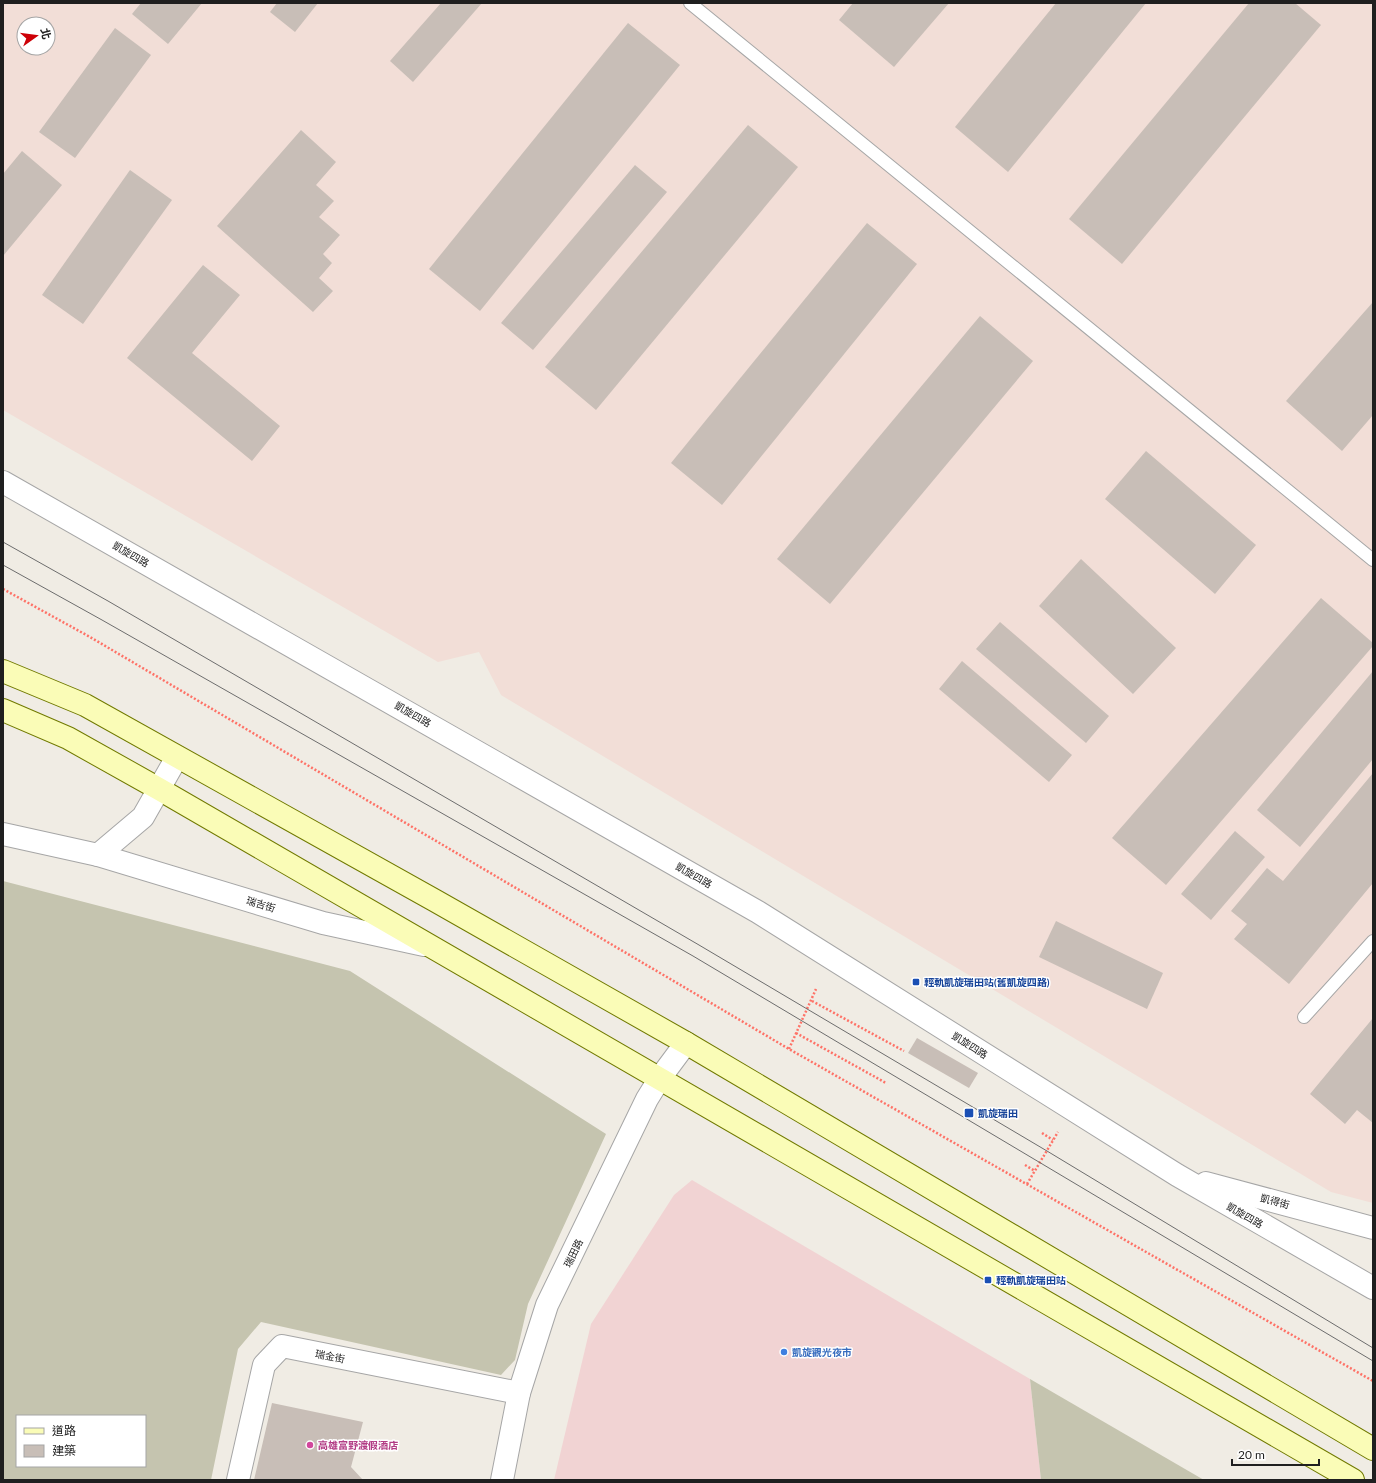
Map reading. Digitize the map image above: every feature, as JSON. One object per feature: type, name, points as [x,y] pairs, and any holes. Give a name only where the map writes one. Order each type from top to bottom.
[{"type":"street","name":"凱旋四路","points":[[3,482],[758,912],[1177,1175],[1373,1288]]},
{"type":"street","points":[[3,671],[85,705],[686,1043],[1373,1449]]},
{"type":"street","points":[[3,710],[68,738],[159,789],[1353,1480]]},
{"type":"street","points":[[98,855],[143,817],[177,757]]},
{"type":"street","name":"瑞吉街","points":[[3,834],[98,855],[323,923],[427,945]]},
{"type":"street","name":"瑞田路","points":[[502,1480],[519,1393],[547,1305],[647,1099],[660,1078],[686,1043]]},
{"type":"street","name":"凱得街","points":[[1177,1175],[1373,1228]]},
{"type":"street","name":"瑞金街","points":[[238,1480],[264,1365],[282,1346],[519,1393]]},
{"type":"lane","points":[[690,3],[1373,560]]},
{"type":"lane","points":[[1304,1017],[1373,941]]},
{"type":"path","points":[[3,589],[104,645],[789,1049],[1373,1382]]},
{"type":"path","points":[[789,1049],[816,989]]},
{"type":"path","points":[[812,1000],[904,1051]]},
{"type":"path","points":[[796,1033],[886,1083]]},
{"type":"path","points":[[1027,1184],[1036,1171],[1071,1108]]},
{"type":"path","points":[[1042,1133],[1053,1140]]},
{"type":"path","points":[[1025,1165],[1036,1171]]},
{"type":"shaded area","points":[[3,3],[1373,3],[1373,1203],[1331,1192],[501,695],[479,652],[438,662],[3,410]]},
{"type":"shaded area","points":[[3,881],[350,971],[606,1134],[528,1304],[515,1360],[501,1375],[261,1322],[238,1349],[211,1480],[3,1480]]},
{"type":"shaded area","name":"凱旋觀光夜市","points":[[692,1180],[1030,1379],[1041,1480],[554,1480],[591,1324],[674,1195]]},
{"type":"shaded area","points":[[1030,1379],[1204,1480],[1041,1480]]},
{"type":"building","points":[[141,3],[202,3],[168,44],[132,14]]},
{"type":"building","points":[[277,3],[318,3],[295,32],[270,12]]},
{"type":"building","points":[[441,3],[482,3],[413,82],[390,61]]},
{"type":"building","points":[[853,3],[949,3],[894,67],[839,20]]},
{"type":"building","points":[[1056,3],[1146,3],[1008,172],[955,127]]},
{"type":"building","points":[[1249,3],[1295,3],[1321,25],[1122,264],[1069,219]]},
{"type":"building","points":[[628,23],[680,65],[480,311],[429,269]]},
{"type":"building","points":[[115,28],[151,55],[75,158],[39,132]]},
{"type":"building","points":[[748,125],[798,167],[596,410],[545,367]]},
{"type":"building","points":[[301,130],[336,162],[316,185],[334,201],[319,217],[340,235],[323,254],[332,263],[319,278],[333,291],[313,312],[217,226]]},
{"type":"building","points":[[22,151],[62,185],[3,256],[3,174]]},
{"type":"building","points":[[635,165],[667,192],[533,350],[501,323]]},
{"type":"building","points":[[130,170],[172,200],[83,324],[42,295]]},
{"type":"building","points":[[867,223],[917,264],[722,505],[671,463]]},
{"type":"building","points":[[203,265],[240,295],[192,353],[280,426],[252,461],[127,358]]},
{"type":"building","points":[[1373,302],[1373,415],[1342,451],[1286,401]]},
{"type":"building","points":[[980,316],[1033,361],[830,604],[777,559]]},
{"type":"building","points":[[1146,451],[1256,545],[1215,594],[1105,499]]},
{"type":"building","points":[[1081,559],[1176,648],[1133,694],[1039,606]]},
{"type":"building","points":[[1321,598],[1373,643],[1373,646],[1166,885],[1112,838]]},
{"type":"building","points":[[1000,622],[1109,716],[1086,743],[976,649]]},
{"type":"building","points":[[962,661],[1072,755],[1049,782],[939,689]]},
{"type":"building","points":[[1373,671],[1373,759],[1300,847],[1257,810]]},
{"type":"building","points":[[1373,773],[1373,883],[1289,984],[1234,939],[1247,924],[1231,911],[1267,868],[1283,881]]},
{"type":"building","points":[[1235,831],[1265,857],[1211,920],[1181,894]]},
{"type":"building","points":[[1056,921],[1163,973],[1147,1009],[1039,957]]},
{"type":"building","points":[[1373,1018],[1373,1123],[1357,1110],[1345,1124],[1310,1094]]},
{"type":"building","name":"凱旋瑞田","points":[[917,1038],[978,1073],[969,1088],[908,1053]]},
{"type":"building","name":"高雄富野渡假酒店","points":[[272,1403],[363,1422],[351,1467],[363,1480],[254,1480]]},
{"type":"tram line","points":[[3,542],[108,601],[699,945],[1047,1151],[1373,1348]]},
{"type":"tram line","points":[[3,565],[693,956],[1373,1361]]},
{"type":"place","name":"輕軌凱旋瑞田站(舊凱旋四路)","points":[[916,982]]},
{"type":"place","name":"凱旋瑞田","points":[[969,1113]]},
{"type":"place","name":"輕軌凱旋瑞田站","points":[[988,1280]]},
{"type":"place","name":"凱旋觀光夜市","points":[[784,1352]]},
{"type":"place","name":"高雄富野渡假酒店","points":[[310,1445]]}]
